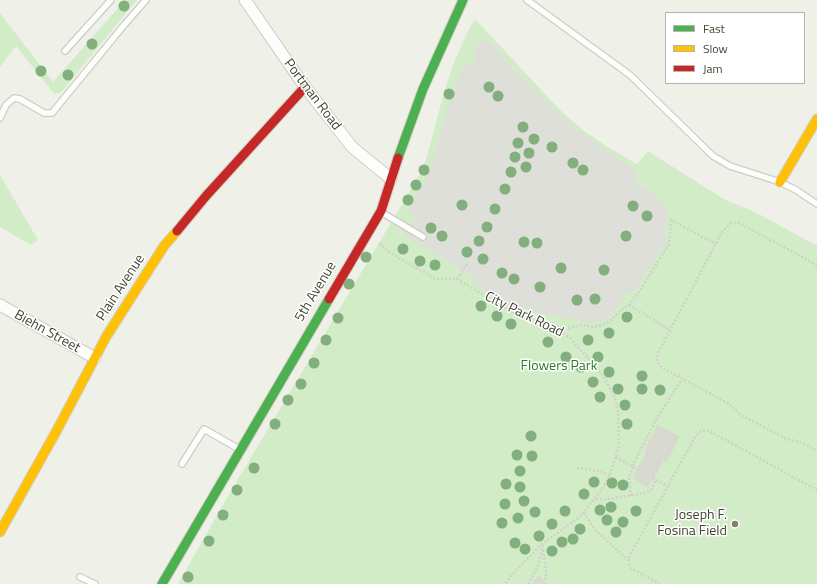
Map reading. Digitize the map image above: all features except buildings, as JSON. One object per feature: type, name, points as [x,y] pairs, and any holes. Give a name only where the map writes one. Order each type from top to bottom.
[{"type":"street","name":"Portman Road","points":[[245,0],[305,87],[352,147],[391,179]]},
{"type":"street","name":"5th Avenue","points":[[162,584],[240,449],[381,212],[391,179],[423,89],[463,0]]},
{"type":"street","name":"Plain Avenue","points":[[0,532],[57,430],[106,337],[164,246],[206,196],[305,87]]},
{"type":"street","points":[[780,182],[817,119]]},
{"type":"street","name":"Biehn Street","points":[[0,305],[95,358]]},
{"type":"lane","points":[[65,51],[111,0]]},
{"type":"lane","points":[[0,118],[6,106],[14,98],[20,99],[44,113],[52,113],[146,0]]},
{"type":"lane","points":[[527,0],[630,75],[713,156],[730,166],[780,182],[796,190],[817,204]]},
{"type":"lane","points":[[381,212],[423,237]]},
{"type":"lane","points":[[182,464],[204,429],[240,449]]},
{"type":"lane","points":[[80,577],[95,584]]},
{"type":"path","points":[[550,325],[568,328],[581,325],[593,327],[602,325],[610,321],[621,310],[629,305],[639,292],[669,244],[671,220],[716,244]]},
{"type":"path","points":[[817,265],[737,222],[732,223],[726,227],[716,244],[658,352],[657,361],[663,368],[729,404],[741,415],[787,439],[803,443],[817,451]]},
{"type":"path","points":[[380,243],[387,251],[438,280],[457,279],[467,264]]},
{"type":"path","name":"City Park Road","points":[[457,279],[515,314],[550,325],[561,331],[577,345],[605,380],[614,396],[618,412],[619,446],[609,475],[602,489],[577,520],[542,544],[518,568],[505,584]]},
{"type":"path","points":[[629,305],[670,330]]},
{"type":"path","points":[[631,496],[629,477],[632,467],[656,420],[682,378]]},
{"type":"path","points":[[660,584],[632,568],[628,564],[632,551],[699,432],[705,430],[817,490]]},
{"type":"path","points":[[616,457],[638,470]]},
{"type":"path","points":[[577,468],[599,471],[609,475]]},
{"type":"path","points":[[595,499],[631,496],[647,492],[652,488],[655,479],[668,486]]},
{"type":"path","points":[[584,513],[595,530],[629,561]]},
{"type":"path","points":[[542,544],[546,569],[546,578],[544,581]]},
{"type":"path","points":[[528,584],[537,568],[543,548]]},
{"type":"green space","points":[[125,0],[137,0],[61,92],[54,94],[16,46],[0,67],[0,13],[53,82]]},
{"type":"green space","name":"Flowers Park","points":[[475,19],[560,110],[583,130],[606,146],[637,164],[648,151],[722,198],[759,214],[817,246],[817,584],[178,584],[228,496],[416,181],[426,160],[453,65]]},
{"type":"green space","points":[[0,175],[38,240],[31,245],[0,227]]},
{"type":"shaded area","points":[[488,39],[534,90],[577,130],[636,170],[638,175],[636,182],[637,184],[662,201],[665,207],[668,219],[664,233],[667,240],[635,291],[625,294],[612,316],[602,321],[588,323],[533,311],[523,307],[515,310],[477,287],[475,284],[475,278],[404,234],[412,221],[417,218],[407,211],[425,183],[430,170],[456,82],[464,64],[472,67],[475,65],[474,46]]},
{"type":"traffic: fast","points":[[398,158],[423,89],[463,0]]},
{"type":"traffic: fast","points":[[162,584],[329,299]]},
{"type":"traffic: slow","points":[[780,182],[817,119]]},
{"type":"traffic: slow","points":[[0,532],[57,430],[106,337],[164,246],[177,231]]},
{"type":"traffic: jam","points":[[177,231],[206,196],[305,87]]},
{"type":"traffic: jam","points":[[329,299],[381,211],[398,158]]},
{"type":"place","name":"Joseph F. Fosina Field","points":[[735,524]]}]
